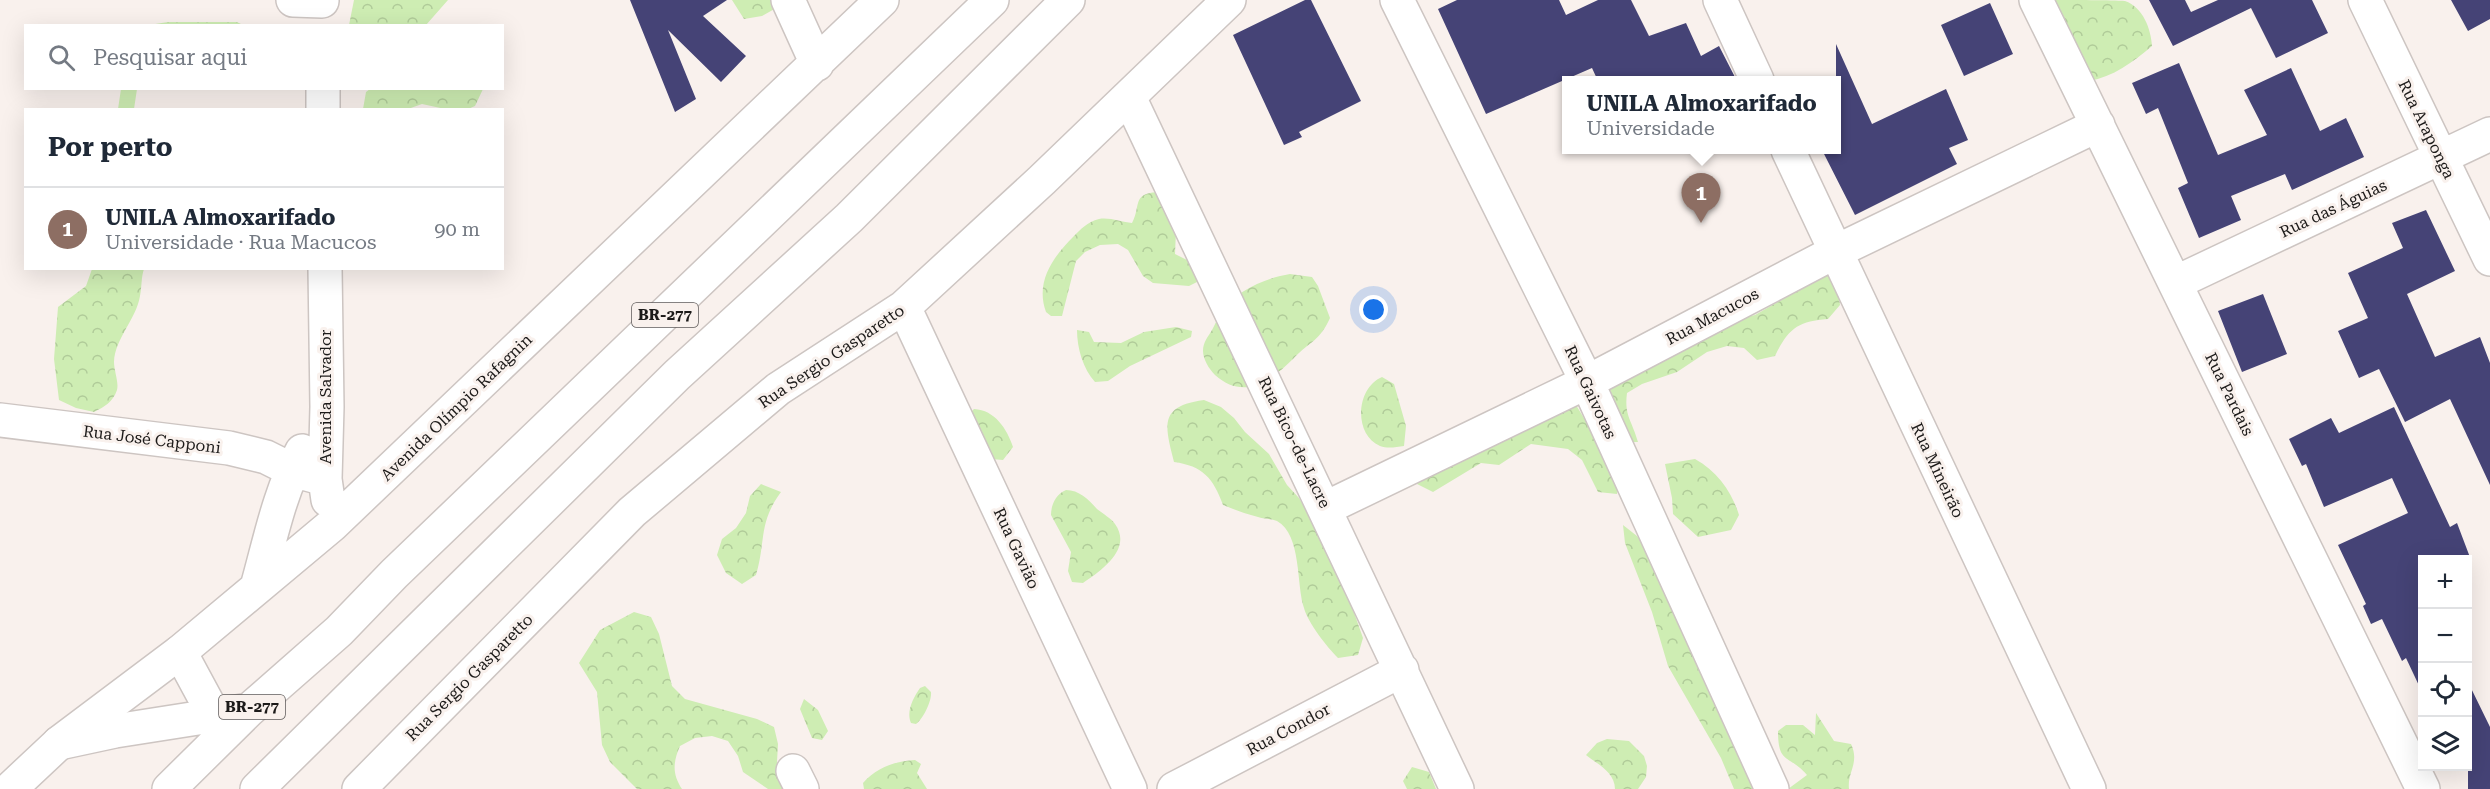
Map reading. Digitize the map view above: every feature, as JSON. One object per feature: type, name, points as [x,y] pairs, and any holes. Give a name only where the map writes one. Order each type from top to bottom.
[{"type":"main road","points":[[788,0],[817,64]]},
{"type":"main road","name":"Avenida Olímpio Rafagnin","points":[[10,789],[59,742],[180,652],[332,525],[882,0]]},
{"type":"main road","name":"BR-277","points":[[169,789],[249,710],[339,631],[394,574],[992,0]]},
{"type":"main road","name":"BR-277","points":[[257,789],[668,383],[849,218],[1068,0]]},
{"type":"main road","name":"Rua Sergio Gasparetto","points":[[359,789],[632,512],[778,389],[904,308],[1229,0]]},
{"type":"main road","name":"Rua Gaivotas","points":[[1396,0],[1587,382],[1772,789]]},
{"type":"main road","points":[[1720,0],[1754,76]]},
{"type":"main road","name":"Rua Pardais","points":[[2036,0],[2423,789]]},
{"type":"main road","name":"Rua Araponga","points":[[2365,0],[2490,259]]},
{"type":"main road","points":[[323,90],[323,108]]},
{"type":"main road","name":"Rua Bico-de-Lacre","points":[[1129,97],[1326,508],[1457,789]]},
{"type":"main road","name":"Rua Macucos","points":[[1326,508],[1587,382],[1835,252],[2098,125]]},
{"type":"main road","name":"Rua das Águias","points":[[2175,283],[2490,134]]},
{"type":"main road","name":"Rua Mineirão","points":[[1790,154],[2089,789]]},
{"type":"main road","name":"Avenida Salvador","points":[[325,270],[327,407],[325,479],[332,525]]},
{"type":"main road","name":"Rua Gavião","points":[[904,308],[1130,789]]},
{"type":"main road","points":[[257,587],[279,504],[292,470],[327,407]]},
{"type":"main road","name":"Rua José Capponi","points":[[0,420],[229,448],[279,504]]},
{"type":"main road","points":[[229,448],[266,457],[292,470],[325,479]]},
{"type":"main road","points":[[180,652],[214,715]]},
{"type":"main road","name":"Rua Condor","points":[[1174,789],[1402,670]]},
{"type":"main road","points":[[59,742],[249,710]]},
{"type":"green space","points":[[354,0],[448,0],[427,24],[349,24]]},
{"type":"green space","points":[[732,0],[776,0],[778,7],[762,16],[744,19]]},
{"type":"green space","points":[[2055,0],[2125,1],[2137,8],[2145,19],[2152,46],[2122,68],[2089,81],[2054,17]]},
{"type":"green space","points":[[237,22],[241,24],[155,24]]},
{"type":"green space","points":[[121,90],[137,90],[134,108],[118,108]]},
{"type":"green space","points":[[369,90],[483,90],[475,106],[470,108],[440,108],[422,104],[411,108],[363,108],[366,92]]},
{"type":"green space","points":[[1163,192],[1176,231],[1175,254],[1193,263],[1199,281],[1189,286],[1153,283],[1143,276],[1128,250],[1118,244],[1100,245],[1085,252],[1076,261],[1062,316],[1051,316],[1046,312],[1043,301],[1044,280],[1059,253],[1073,237],[1088,224],[1099,219],[1132,223],[1141,197],[1146,194]]},
{"type":"green space","points":[[92,270],[144,270],[138,305],[115,353],[117,390],[111,401],[94,412],[76,408],[59,400],[54,359],[58,307],[86,286]]},
{"type":"green space","points":[[1290,274],[1312,277],[1318,286],[1330,318],[1326,326],[1314,341],[1267,380],[1247,387],[1236,387],[1226,383],[1211,370],[1205,361],[1203,351],[1205,342],[1220,314],[1242,292],[1261,282]]},
{"type":"green space","points":[[1827,274],[1838,287],[1840,305],[1828,319],[1801,324],[1795,328],[1775,356],[1757,360],[1744,348],[1727,346],[1707,352],[1677,372],[1642,384],[1627,393],[1626,401],[1638,442],[1621,442],[1604,392],[1614,376],[1739,319],[1755,315]]},
{"type":"green space","points":[[1176,327],[1192,331],[1191,337],[1130,366],[1108,381],[1095,382],[1087,371],[1078,344],[1077,330],[1089,332],[1094,342],[1121,343],[1144,332]]},
{"type":"green space","points":[[1382,377],[1394,384],[1406,426],[1404,446],[1389,448],[1380,446],[1365,432],[1361,411],[1363,401],[1373,383]]},
{"type":"green space","points":[[1204,400],[1221,407],[1269,454],[1287,485],[1299,498],[1317,527],[1345,587],[1363,638],[1358,655],[1338,658],[1309,621],[1304,608],[1291,537],[1285,528],[1277,521],[1249,515],[1223,505],[1215,487],[1206,475],[1200,470],[1174,462],[1168,438],[1168,420],[1179,407]]},
{"type":"green space","points":[[1576,405],[1619,476],[1617,494],[1598,492],[1582,460],[1568,449],[1531,444],[1499,465],[1481,463],[1433,492],[1417,484],[1427,469]]},
{"type":"green space","points":[[974,409],[994,417],[1007,434],[1013,447],[1003,460],[991,459],[970,413]]},
{"type":"green space","points":[[1695,459],[1717,476],[1732,498],[1739,515],[1731,530],[1698,537],[1673,514],[1665,464]]},
{"type":"green space","points":[[761,484],[781,492],[769,513],[756,575],[742,584],[726,573],[717,555],[722,539],[736,528],[746,513],[750,496]]},
{"type":"green space","points":[[1066,490],[1079,493],[1087,499],[1113,522],[1120,533],[1118,550],[1106,566],[1083,583],[1072,582],[1068,571],[1071,552],[1051,515],[1055,500]]},
{"type":"green space","points":[[1623,525],[1647,548],[1760,789],[1734,789],[1721,758],[1668,666],[1652,612],[1625,543]]},
{"type":"green space","points":[[634,612],[651,617],[659,634],[672,686],[685,699],[757,719],[774,727],[778,744],[777,762],[788,789],[768,789],[743,772],[738,756],[728,741],[712,736],[695,738],[680,746],[675,768],[676,778],[682,789],[637,789],[610,762],[602,745],[597,692],[579,663],[600,630]]},
{"type":"green space","points":[[925,686],[931,692],[929,705],[919,722],[911,723],[909,714],[911,705],[920,688]]},
{"type":"green space","points":[[804,699],[818,710],[828,731],[822,740],[812,738],[800,709]]},
{"type":"green space","points":[[1816,713],[1834,741],[1851,744],[1854,762],[1849,789],[1788,789],[1807,775],[1782,754],[1778,731],[1786,725],[1803,725],[1815,735]]},
{"type":"green space","points":[[1607,739],[1629,741],[1644,756],[1647,766],[1646,777],[1638,789],[1615,789],[1609,773],[1586,755],[1597,743]]},
{"type":"green space","points":[[915,760],[921,764],[917,773],[927,789],[864,789],[863,783],[880,769]]},
{"type":"green space","points":[[1412,767],[1429,772],[1436,789],[1407,789],[1403,781]]},
{"type":"building","points":[[630,0],[727,0],[703,16],[746,56],[721,82],[668,30],[696,99],[675,112]]},
{"type":"building","points":[[1305,0],[1311,0],[1361,101],[1299,132],[1302,137],[1284,145],[1233,35]]},
{"type":"building","points":[[1457,0],[1559,0],[1566,15],[1598,0],[1631,0],[1649,36],[1686,23],[1701,56],[1719,46],[1734,76],[1596,76],[1592,68],[1574,76],[1562,76],[1562,81],[1486,114],[1438,9]]},
{"type":"building","points":[[2149,0],[2185,0],[2191,12],[2218,0],[2312,0],[2328,33],[2276,58],[2251,8],[2173,46]]},
{"type":"building","points":[[2451,0],[2490,0],[2490,19],[2468,31]]},
{"type":"building","points":[[1990,3],[2013,54],[1964,76],[1941,25]]},
{"type":"building","points":[[1836,44],[1872,124],[1946,89],[1968,140],[1949,148],[1957,164],[1855,215],[1824,154],[1841,154],[1841,76],[1836,76]]},
{"type":"building","points":[[2179,63],[2218,155],[2267,135],[2244,90],[2291,68],[2320,131],[2346,118],[2364,157],[2292,190],[2285,174],[2231,196],[2241,220],[2199,238],[2178,188],[2188,183],[2158,108],[2146,114],[2132,83]]},
{"type":"building","points":[[2426,210],[2455,271],[2407,294],[2435,357],[2480,337],[2490,363],[2490,485],[2450,399],[2405,422],[2379,369],[2359,378],[2338,331],[2368,318],[2348,273],[2403,248],[2392,223]]},
{"type":"building","points":[[2263,294],[2287,354],[2242,372],[2218,311]]},
{"type":"building","points":[[2394,407],[2450,527],[2457,523],[2469,555],[2418,555],[2418,684],[2406,658],[2402,661],[2382,619],[2371,624],[2363,606],[2366,604],[2338,545],[2408,513],[2392,478],[2324,507],[2306,464],[2302,466],[2289,439],[2331,418],[2339,433]]},
{"type":"building","points":[[2472,690],[2490,727],[2490,789],[2468,789],[2468,771],[2472,771]]},
{"type":"place","name":"UNILA Almoxarifado","points":[[1701,223]]}]
